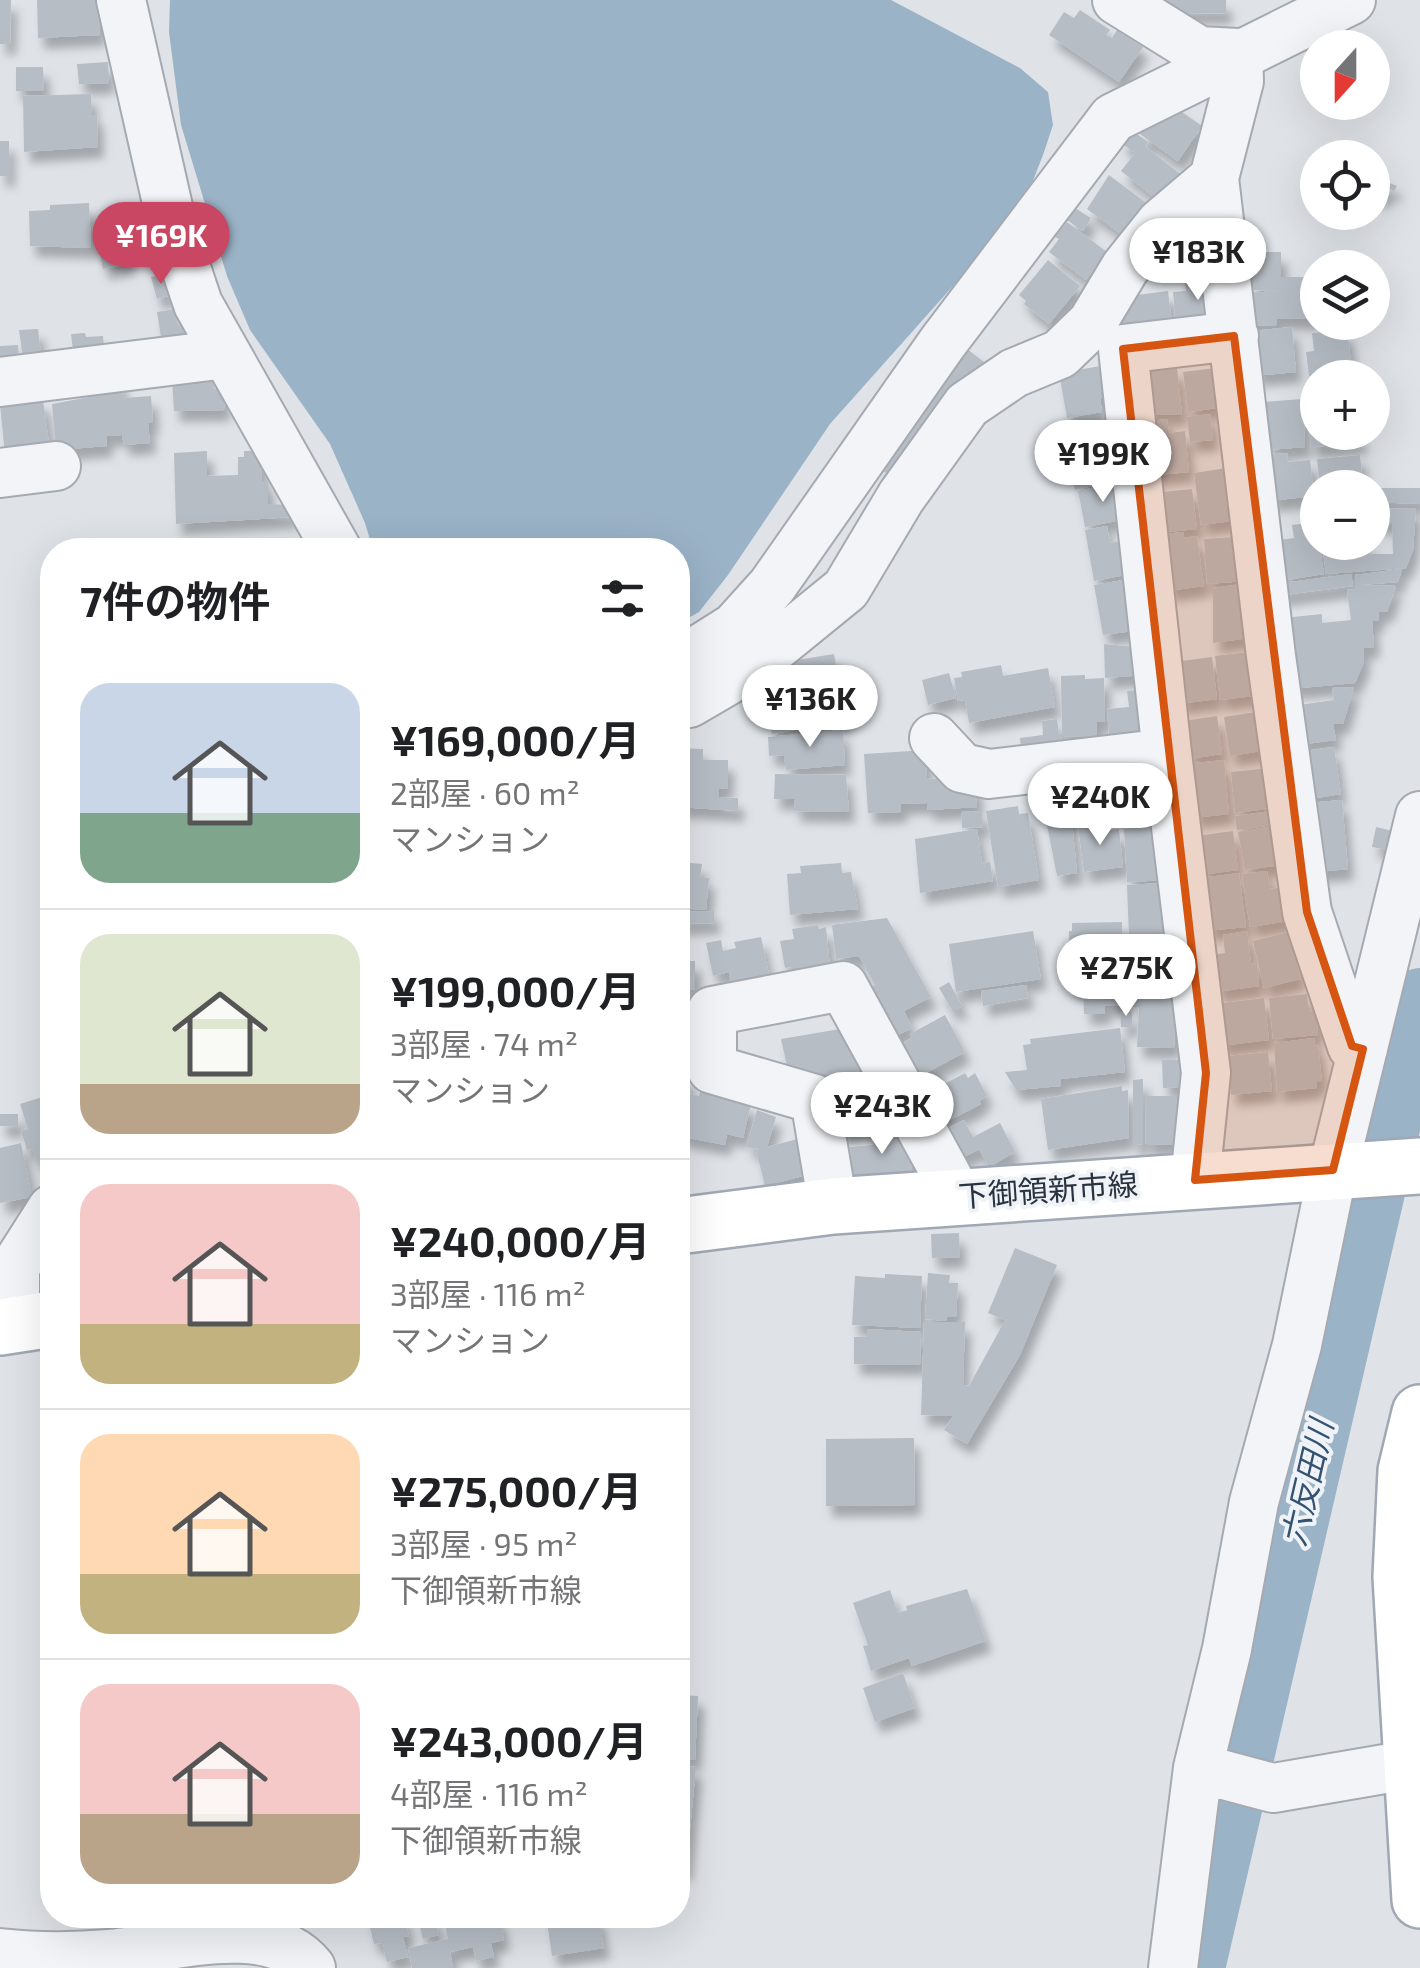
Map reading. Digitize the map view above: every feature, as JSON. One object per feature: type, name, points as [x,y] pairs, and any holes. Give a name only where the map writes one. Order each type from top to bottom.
[{"type":"main road","name":"下御領新市線","points":[[690,1224],[834,1206],[1340,1170],[1415,1159]]},
{"type":"main road","points":[[1420,1413],[1406,1471],[1401,1576],[1420,1900]]},
{"type":"street","points":[[121,0],[173,229],[198,304],[330,538]]},
{"type":"street","points":[[1117,0],[1199,51],[1238,54]]},
{"type":"street","points":[[690,655],[735,627],[772,586],[944,342],[1113,118],[1351,0]]},
{"type":"street","points":[[1238,54],[1239,81],[1214,178],[1271,656],[1307,912],[1352,1046],[1363,1050]]},
{"type":"street","points":[[690,703],[748,668],[846,589],[901,498],[967,405],[1014,373],[1060,354],[1092,323],[1125,268],[1162,223],[1214,178]]},
{"type":"street","points":[[1195,1180],[1206,1072],[1123,349],[1234,336]]},
{"type":"street","points":[[0,382],[226,354]]},
{"type":"street","points":[[0,473],[56,466]]},
{"type":"street","points":[[934,738],[962,768],[988,774],[1167,753]]},
{"type":"street","points":[[1173,1968],[1198,1768],[1227,1649],[1254,1502],[1340,1170],[1363,1050],[1420,816]]},
{"type":"street","points":[[834,1206],[816,1100],[712,1069],[712,1011],[843,986],[959,1198]]},
{"type":"street","points":[[22,1324],[15,1267],[40,1232]]},
{"type":"street","points":[[1198,1768],[1273,1788],[1415,1764]]},
{"type":"street","points":[[0,1953],[32,1957],[208,1940],[275,1942],[311,1968]]},
{"type":"highlighted area","points":[[1234,336],[1307,912],[1352,1046],[1363,1049],[1333,1170],[1195,1180],[1206,1073],[1123,349]]},
{"type":"water","points":[[170,0],[891,0],[1020,68],[1048,92],[1053,125],[1032,183],[1002,231],[830,424],[728,575],[699,612],[690,617],[690,538],[369,538],[330,444],[250,330],[227,276],[181,125],[169,32]]},
{"type":"building","points":[[0,0],[11,0],[10,44],[0,44]]},
{"type":"building","points":[[37,0],[99,0],[100,35],[38,38]]},
{"type":"building","points":[[1165,0],[1226,0],[1226,13],[1165,14]]},
{"type":"building","points":[[1080,10],[1110,30],[1106,35],[1112,38],[1117,30],[1143,47],[1119,82],[1049,35],[1064,12],[1074,18]]},
{"type":"building","points":[[108,62],[109,83],[79,84],[77,64]]},
{"type":"building","points":[[16,67],[43,67],[44,91],[16,91]]},
{"type":"building","points":[[91,94],[92,115],[97,115],[98,147],[24,152],[23,96]]},
{"type":"building","points":[[1172,105],[1202,126],[1178,161],[1140,134],[1155,114]]},
{"type":"building","points":[[1130,129],[1180,174],[1159,201],[1121,171],[1135,153],[1120,142]]},
{"type":"building","points":[[0,141],[9,141],[9,176],[0,176]]},
{"type":"building","points":[[1109,175],[1149,205],[1125,237],[1087,209]]},
{"type":"building","points":[[89,203],[91,248],[30,246],[29,211],[50,210],[50,205]]},
{"type":"building","points":[[1075,208],[1091,218],[1083,231],[1067,220]]},
{"type":"building","points":[[1067,222],[1107,252],[1086,280],[1049,252]]},
{"type":"building","points":[[124,238],[130,264],[103,269],[98,244]]},
{"type":"building","points":[[1251,252],[1281,252],[1281,277],[1300,277],[1300,318],[1277,319],[1277,325],[1244,326],[1239,293],[1286,291],[1251,290]]},
{"type":"building","points":[[1048,260],[1080,286],[1049,324],[1019,295]]},
{"type":"building","points":[[1198,273],[1199,279],[1219,277],[1223,325],[1176,329],[1173,292],[1186,291],[1184,274]]},
{"type":"building","points":[[161,275],[172,295],[157,299],[151,277]]},
{"type":"building","points":[[1168,291],[1173,332],[1111,337],[1129,296]]},
{"type":"building","points":[[175,309],[178,325],[185,324],[188,346],[163,350],[157,312]]},
{"type":"building","points":[[1292,327],[1296,372],[1254,376],[1252,356],[1259,355],[1252,331]]},
{"type":"building","points":[[38,329],[42,363],[24,366],[19,330]]},
{"type":"building","points":[[85,333],[86,337],[103,336],[105,356],[74,359],[71,334]]},
{"type":"building","points":[[1313,340],[1348,340],[1351,360],[1307,360],[1306,352],[1314,351]]},
{"type":"building","points":[[18,345],[20,367],[0,368],[0,346]]},
{"type":"building","points":[[967,349],[996,371],[901,484],[879,468]]},
{"type":"building","points":[[1101,366],[1107,397],[1100,398],[1102,412],[1067,418],[1059,373]]},
{"type":"building","points":[[1177,368],[1182,415],[1145,415],[1140,372]]},
{"type":"building","points":[[1216,368],[1225,407],[1188,412],[1183,372]]},
{"type":"building","points":[[213,376],[214,389],[223,388],[225,410],[174,411],[172,379]]},
{"type":"building","points":[[121,380],[123,398],[151,396],[150,443],[124,445],[122,435],[106,436],[107,446],[56,450],[52,404],[100,395],[100,382]]},
{"type":"building","points":[[1300,399],[1300,447],[1267,450],[1263,402]]},
{"type":"building","points":[[43,400],[50,451],[5,455],[0,404]]},
{"type":"building","points":[[1210,414],[1213,440],[1190,442],[1187,417]]},
{"type":"building","points":[[1167,419],[1169,433],[1185,431],[1189,472],[1149,476],[1143,422]]},
{"type":"building","points":[[1112,429],[1119,464],[1076,472],[1069,435]]},
{"type":"building","points":[[207,451],[207,476],[238,475],[238,457],[244,457],[244,451],[256,451],[256,456],[261,456],[262,481],[268,481],[268,504],[288,505],[294,517],[176,524],[174,453]]},
{"type":"building","points":[[1287,453],[1288,462],[1310,460],[1311,470],[1300,470],[1300,498],[1269,501],[1267,455]]},
{"type":"building","points":[[1360,455],[1361,470],[1318,470],[1317,459]]},
{"type":"building","points":[[1121,466],[1123,479],[1075,490],[1072,475]]},
{"type":"building","points":[[1233,467],[1240,520],[1201,525],[1194,473]]},
{"type":"building","points":[[1121,482],[1127,519],[1085,527],[1078,491]]},
{"type":"building","points":[[1390,488],[1420,488],[1420,504],[1390,503]]},
{"type":"building","points":[[1192,489],[1197,529],[1158,533],[1153,493]]},
{"type":"building","points":[[1416,508],[1413,550],[1406,568],[1326,574],[1324,560],[1390,560],[1390,509]]},
{"type":"building","points":[[1300,524],[1300,560],[1322,560],[1324,574],[1281,581],[1279,540],[1294,538],[1292,525]]},
{"type":"building","points":[[1107,526],[1110,543],[1125,540],[1131,574],[1094,581],[1085,530]]},
{"type":"building","points":[[1183,532],[1184,538],[1197,536],[1204,586],[1168,591],[1157,535]]},
{"type":"building","points":[[1235,537],[1245,581],[1207,584],[1204,539]]},
{"type":"building","points":[[1402,569],[1398,582],[1360,585],[1396,586],[1387,612],[1378,611],[1379,621],[1372,621],[1374,647],[1363,648],[1364,662],[1355,683],[1290,689],[1283,618],[1322,614],[1322,623],[1351,620],[1347,590],[1355,589],[1355,575]]},
{"type":"building","points":[[1351,574],[1353,586],[1276,596],[1275,584]]},
{"type":"building","points":[[1124,580],[1141,630],[1103,635],[1094,585]]},
{"type":"building","points":[[1241,584],[1256,637],[1213,643],[1213,588]]},
{"type":"building","points":[[1104,644],[1145,648],[1145,675],[1105,678]]},
{"type":"building","points":[[1257,651],[1262,695],[1220,700],[1215,656]]},
{"type":"building","points":[[834,654],[846,721],[772,734],[765,695],[795,690],[791,661]]},
{"type":"building","points":[[1212,657],[1217,699],[1179,704],[1174,662]]},
{"type":"building","points":[[1001,665],[1003,676],[1048,668],[1055,707],[969,723],[965,700],[958,701],[954,678],[962,677],[961,672]]},
{"type":"building","points":[[949,673],[956,698],[928,705],[922,680]]},
{"type":"building","points":[[1085,675],[1085,679],[1104,678],[1105,722],[1097,722],[1097,736],[1061,737],[1063,754],[1022,759],[1020,738],[1043,735],[1042,721],[1057,719],[1059,734],[1062,733],[1061,676]]},
{"type":"building","points":[[1354,687],[1343,724],[1333,724],[1336,740],[1298,745],[1292,706],[1334,700],[1332,688]]},
{"type":"building","points":[[1149,689],[1150,743],[1110,746],[1107,709],[1129,707],[1127,691]]},
{"type":"building","points":[[1261,711],[1268,750],[1230,756],[1224,717]]},
{"type":"building","points":[[1217,716],[1222,754],[1188,759],[1183,721]]},
{"type":"building","points":[[843,730],[845,765],[786,770],[784,755],[769,756],[768,737]]},
{"type":"building","points":[[1334,747],[1341,794],[1304,800],[1297,752]]},
{"type":"building","points":[[690,748],[703,749],[703,760],[728,760],[728,788],[719,789],[719,797],[738,798],[738,811],[690,808]]},
{"type":"building","points":[[926,750],[927,779],[957,777],[976,785],[977,807],[928,810],[927,803],[901,804],[901,812],[868,813],[864,754]]},
{"type":"building","points":[[1224,760],[1229,814],[1193,818],[1187,764]]},
{"type":"building","points":[[1155,768],[1168,819],[1122,825],[1119,798],[1093,801],[1089,776]]},
{"type":"building","points":[[1269,768],[1274,808],[1235,813],[1231,772]]},
{"type":"building","points":[[775,774],[846,775],[849,812],[794,811],[795,799],[774,799]]},
{"type":"building","points":[[1068,779],[1077,873],[1057,876],[1046,820],[1046,789]]},
{"type":"building","points":[[1342,800],[1348,869],[1309,873],[1308,803]]},
{"type":"building","points":[[1018,806],[1019,814],[1028,813],[1039,880],[998,887],[986,811]]},
{"type":"building","points":[[982,811],[983,827],[962,828],[961,812]]},
{"type":"building","points":[[1271,811],[1272,825],[1237,830],[1235,816]]},
{"type":"building","points":[[1101,824],[1103,831],[1119,829],[1123,867],[1084,872],[1078,826]]},
{"type":"building","points":[[1165,826],[1168,880],[1127,882],[1124,829]]},
{"type":"building","points":[[1275,826],[1281,865],[1245,870],[1238,832]]},
{"type":"building","points":[[1376,827],[1393,831],[1389,850],[1372,847]]},
{"type":"building","points":[[977,829],[982,863],[990,862],[993,881],[920,893],[915,839]]},
{"type":"building","points":[[1233,831],[1238,870],[1201,875],[1195,836]]},
{"type":"building","points":[[690,863],[702,864],[700,877],[709,878],[706,910],[690,909]]},
{"type":"building","points":[[841,863],[842,873],[851,872],[858,909],[790,915],[787,874],[801,873],[800,866]]},
{"type":"building","points":[[1267,871],[1270,889],[1283,887],[1288,921],[1250,927],[1242,874]]},
{"type":"building","points":[[1239,873],[1246,927],[1206,931],[1201,878]]},
{"type":"building","points":[[1161,883],[1171,935],[1129,937],[1127,885]]},
{"type":"building","points":[[714,911],[714,923],[690,924],[690,912]]},
{"type":"building","points":[[887,918],[931,997],[904,1011],[912,1028],[888,1040],[864,991],[875,985],[859,956],[836,959],[832,925]]},
{"type":"building","points":[[1122,922],[1124,1006],[1105,1006],[1105,1014],[1084,1014],[1083,988],[1071,988],[1072,923]]},
{"type":"building","points":[[818,925],[819,929],[826,927],[830,968],[793,976],[791,967],[785,968],[780,941],[794,939],[792,929]]},
{"type":"building","points":[[1033,931],[1041,979],[956,992],[949,944]]},
{"type":"building","points":[[1247,931],[1251,964],[1257,963],[1259,986],[1216,992],[1211,955],[1225,953],[1223,935]]},
{"type":"building","points":[[1289,932],[1301,979],[1264,988],[1253,941]]},
{"type":"building","points":[[761,937],[769,975],[731,983],[729,972],[713,976],[706,943],[721,940],[723,951],[736,948],[734,942]]},
{"type":"building","points":[[1161,938],[1161,952],[1178,951],[1178,991],[1132,992],[1131,939]]},
{"type":"building","points":[[690,961],[695,961],[695,990],[690,990]]},
{"type":"building","points":[[949,982],[962,1006],[956,1010],[952,1010],[939,988]]},
{"type":"building","points":[[1026,985],[1028,998],[983,1006],[981,991]]},
{"type":"building","points":[[1132,994],[1176,995],[1174,1048],[1137,1047],[1139,1007],[1132,1007]]},
{"type":"building","points":[[1307,994],[1309,1011],[1316,1010],[1318,1035],[1273,1039],[1269,998]]},
{"type":"building","points":[[1264,998],[1269,1040],[1220,1046],[1215,1004]]},
{"type":"building","points":[[1120,1012],[1132,1012],[1132,1027],[1121,1027]]},
{"type":"building","points":[[945,1015],[965,1052],[911,1081],[894,1048],[912,1038],[910,1034]]},
{"type":"building","points":[[852,1027],[859,1071],[790,1080],[781,1039]]},
{"type":"building","points":[[1120,1028],[1125,1072],[1061,1079],[1061,1086],[1016,1090],[1005,1072],[1027,1070],[1023,1045],[1031,1044],[1030,1039]]},
{"type":"building","points":[[1314,1038],[1322,1082],[1316,1082],[1317,1088],[1277,1092],[1274,1043]]},
{"type":"building","points":[[1268,1052],[1272,1091],[1231,1095],[1228,1056]]},
{"type":"building","points":[[1162,1060],[1188,1060],[1189,1087],[1163,1088]]},
{"type":"building","points":[[965,1073],[968,1078],[975,1073],[987,1096],[979,1101],[981,1104],[936,1127],[920,1097]]},
{"type":"building","points":[[1143,1079],[1143,1144],[1133,1145],[1133,1080]]},
{"type":"building","points":[[1122,1086],[1122,1091],[1128,1090],[1129,1138],[1048,1150],[1041,1099]]},
{"type":"building","points":[[701,1087],[719,1091],[718,1096],[751,1104],[743,1138],[727,1134],[725,1145],[690,1138],[690,1094],[699,1096]]},
{"type":"building","points":[[886,1094],[892,1124],[841,1135],[835,1110],[863,1104],[863,1098]]},
{"type":"building","points":[[1145,1096],[1188,1096],[1183,1144],[1146,1145]]},
{"type":"building","points":[[40,1098],[37,1162],[33,1149],[27,1150],[21,1131],[28,1129],[20,1104]]},
{"type":"building","points":[[757,1110],[776,1117],[767,1147],[805,1137],[814,1173],[765,1186],[756,1150],[760,1149],[746,1147]]},
{"type":"building","points":[[0,1114],[18,1114],[18,1127],[0,1126]]},
{"type":"building","points":[[964,1120],[973,1137],[1000,1123],[1015,1152],[989,1167],[979,1149],[955,1162],[939,1133]]},
{"type":"building","points":[[909,1133],[912,1174],[852,1179],[850,1147],[873,1145],[872,1136]]},
{"type":"building","points":[[21,1143],[32,1197],[0,1203],[0,1148]]},
{"type":"building","points":[[959,1233],[960,1257],[932,1258],[931,1234]]},
{"type":"building","points":[[1015,1248],[1057,1265],[1020,1355],[967,1444],[944,1430],[953,1416],[921,1415],[924,1322],[965,1322],[963,1385],[969,1386],[1005,1320],[988,1313]]},
{"type":"building","points":[[928,1273],[950,1275],[949,1283],[958,1283],[956,1317],[947,1317],[946,1321],[925,1319]]},
{"type":"building","points":[[885,1274],[922,1276],[920,1328],[852,1325],[855,1276],[885,1278]]},
{"type":"building","points":[[867,1329],[921,1332],[920,1365],[854,1364],[854,1337],[867,1337]]},
{"type":"building","points":[[914,1438],[915,1505],[826,1506],[826,1439]]},
{"type":"building","points":[[967,1589],[986,1641],[912,1666],[909,1658],[871,1671],[863,1646],[868,1645],[853,1603],[890,1590],[898,1613],[907,1610],[906,1606]]},
{"type":"building","points":[[903,1673],[915,1708],[875,1722],[863,1688]]},
{"type":"building","points":[[690,1696],[698,1696],[695,1760],[690,1760]]},
{"type":"building","points":[[690,1766],[696,1767],[690,1829]]},
{"type":"building","points":[[370,1928],[407,1928],[409,1936],[403,1937],[408,1957],[387,1962],[382,1943],[374,1944]]},
{"type":"building","points":[[420,1928],[437,1928],[439,1935],[423,1939]]},
{"type":"building","points":[[446,1928],[502,1928],[504,1940],[491,1943],[494,1957],[476,1961],[473,1947],[450,1952],[453,1968],[412,1968],[408,1948],[448,1939]]},
{"type":"building","points":[[548,1928],[600,1928],[604,1948],[552,1956]]},
{"type":"waterway","name":"六反田川","points":[[1195,1968],[1420,998]]}]
